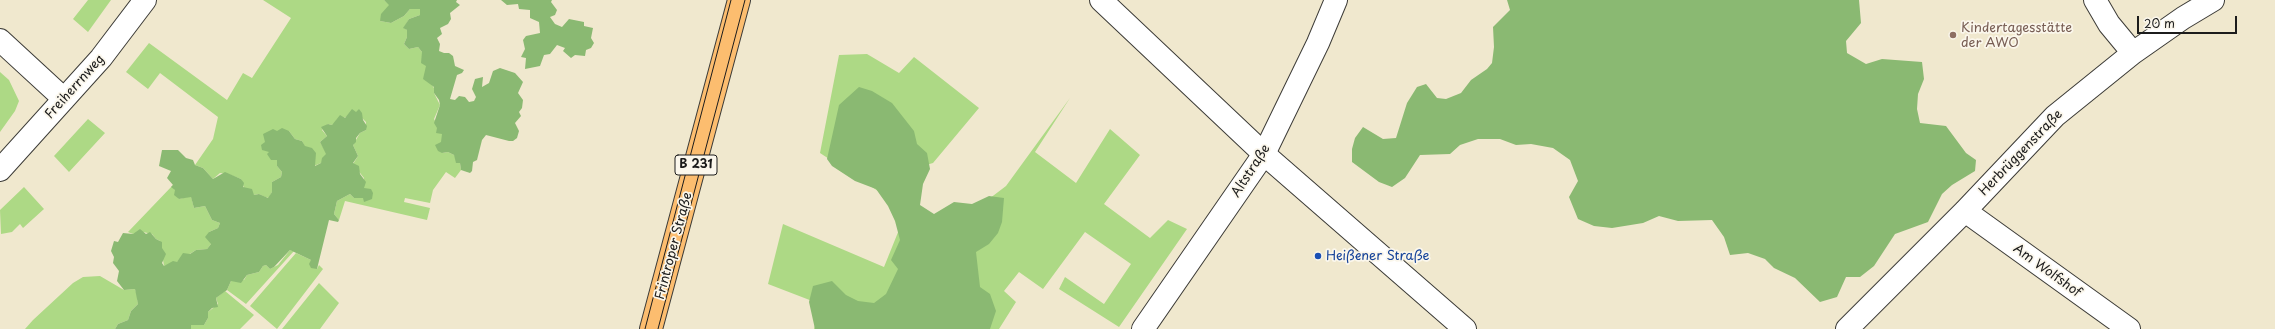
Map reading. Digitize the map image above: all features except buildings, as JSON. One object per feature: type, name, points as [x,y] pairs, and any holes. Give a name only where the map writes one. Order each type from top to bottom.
[{"type":"main road","name":"Frintroper Straße","points":[[652,329],[739,0]]},
{"type":"street","name":"Freiherrnweg","points":[[0,170],[101,58],[145,0]]},
{"type":"street","points":[[1101,0],[1264,154],[1465,329]]},
{"type":"street","name":"Altstraße","points":[[1143,329],[1264,154],[1318,43],[1336,0]]},
{"type":"street","points":[[2095,0],[2109,24],[2133,53]]},
{"type":"street","name":"Herbrüggenstraße","points":[[1846,329],[1965,211],[2055,116],[2133,53],[2183,18],[2213,0]]},
{"type":"street","points":[[0,40],[64,99]]},
{"type":"street","name":"Am Wolfshof","points":[[1965,211],[2129,329]]},
{"type":"green space","points":[[88,0],[111,0],[88,32],[73,19]]},
{"type":"green space","points":[[263,0],[384,0],[390,5],[380,21],[391,23],[404,16],[410,9],[420,9],[420,15],[409,19],[404,28],[407,30],[407,37],[404,44],[409,49],[418,47],[422,52],[426,65],[426,75],[434,88],[434,93],[440,105],[434,119],[442,134],[442,153],[448,152],[454,155],[460,163],[461,170],[455,178],[446,172],[433,190],[430,203],[405,198],[404,202],[430,208],[427,220],[345,201],[339,220],[334,214],[337,201],[350,194],[354,198],[363,198],[364,178],[353,164],[358,156],[353,145],[360,133],[366,130],[366,122],[356,112],[344,118],[337,119],[336,123],[332,125],[328,124],[322,130],[327,136],[320,142],[327,154],[321,163],[314,166],[302,141],[295,139],[289,131],[270,153],[277,159],[277,166],[282,172],[281,177],[272,182],[272,192],[269,198],[259,194],[254,195],[244,188],[241,179],[228,174],[220,173],[213,179],[203,168],[195,165],[213,139],[218,117],[160,73],[148,89],[126,72],[149,43],[227,100],[243,73],[252,78],[291,18]]},
{"type":"green space","points":[[384,0],[457,0],[456,2],[460,5],[450,13],[451,19],[448,24],[440,28],[442,34],[437,38],[440,44],[439,51],[449,53],[453,56],[455,66],[464,70],[462,73],[457,75],[450,99],[455,100],[459,96],[465,97],[469,102],[474,101],[476,97],[472,89],[475,79],[483,77],[482,87],[489,83],[493,71],[500,68],[515,73],[523,82],[518,93],[523,100],[522,108],[519,112],[521,116],[515,123],[519,131],[517,138],[513,141],[509,141],[486,135],[482,140],[477,160],[473,162],[472,171],[470,173],[461,170],[460,163],[456,163],[454,155],[448,152],[442,153],[438,151],[435,145],[441,142],[442,134],[436,133],[437,128],[434,123],[440,105],[439,100],[434,93],[434,87],[423,79],[426,66],[421,63],[422,52],[418,47],[409,49],[404,44],[407,37],[407,30],[403,28],[409,19],[420,15],[420,9],[410,9],[404,16],[391,23],[380,21],[381,14],[389,5]]},
{"type":"green space","points":[[501,0],[552,0],[551,2],[557,10],[555,15],[550,17],[555,24],[562,27],[569,19],[584,22],[584,26],[593,28],[591,38],[594,43],[591,48],[586,50],[585,56],[575,55],[571,58],[563,51],[565,48],[557,45],[550,54],[544,55],[540,66],[525,69],[526,58],[521,57],[525,49],[523,40],[526,36],[540,33],[539,22],[530,18],[530,10],[519,9],[518,4],[507,5]]},
{"type":"green space","points":[[1507,0],[1859,0],[1861,23],[1846,41],[1847,53],[1866,64],[1882,59],[1922,62],[1924,79],[1918,94],[1917,109],[1920,123],[1946,126],[1966,153],[1976,160],[1975,171],[1952,185],[1942,194],[1928,222],[1895,234],[1874,266],[1860,277],[1846,277],[1837,297],[1820,302],[1795,278],[1774,268],[1765,259],[1748,253],[1730,255],[1724,237],[1712,220],[1678,221],[1659,216],[1643,223],[1612,228],[1594,226],[1578,219],[1569,197],[1578,181],[1570,160],[1553,148],[1531,144],[1516,145],[1500,139],[1478,139],[1460,145],[1450,154],[1420,155],[1405,178],[1392,187],[1379,182],[1352,162],[1352,149],[1355,138],[1363,127],[1383,139],[1396,138],[1407,103],[1417,87],[1426,84],[1437,98],[1446,99],[1461,93],[1471,80],[1487,69],[1492,63],[1494,47],[1493,27],[1510,10]]},
{"type":"green space","points":[[867,54],[899,73],[914,57],[979,108],[933,163],[926,165],[909,200],[934,221],[977,208],[1006,186],[1070,98],[1035,152],[1076,183],[1110,129],[1140,155],[1104,204],[1150,238],[1168,220],[1187,229],[1119,327],[1059,289],[1065,277],[1104,304],[1131,264],[1085,232],[1043,289],[1019,272],[1004,291],[1016,302],[999,329],[814,329],[820,304],[768,284],[783,224],[884,267],[907,210],[820,153],[839,55]]},
{"type":"green space","points":[[0,72],[9,80],[19,101],[15,111],[0,132]]},
{"type":"green space","points":[[859,87],[872,91],[892,103],[914,131],[917,144],[927,153],[930,169],[923,184],[920,205],[934,214],[954,202],[972,204],[989,196],[1004,198],[1002,222],[998,233],[989,244],[976,252],[980,287],[990,294],[996,311],[990,329],[815,329],[809,302],[813,286],[832,281],[846,295],[858,301],[874,303],[886,294],[898,269],[891,260],[900,240],[895,221],[888,206],[876,189],[855,181],[832,166],[827,159],[839,105]]},
{"type":"green space","points":[[352,109],[356,112],[359,109],[367,126],[366,130],[360,133],[356,138],[356,142],[353,145],[358,156],[353,163],[359,166],[360,174],[366,182],[364,188],[371,189],[373,193],[372,199],[364,202],[363,198],[354,198],[350,194],[337,201],[334,214],[339,220],[338,222],[329,220],[317,269],[311,268],[309,264],[311,260],[290,250],[274,267],[270,269],[266,265],[263,266],[259,272],[247,275],[241,283],[231,281],[227,290],[216,298],[218,307],[212,308],[208,312],[208,318],[204,325],[191,325],[191,329],[115,329],[118,324],[128,320],[131,311],[138,304],[135,289],[124,290],[117,281],[119,271],[113,263],[114,257],[111,251],[114,241],[118,242],[123,233],[133,234],[140,229],[146,234],[150,232],[156,239],[162,242],[162,248],[166,254],[162,263],[164,266],[173,261],[177,262],[183,253],[190,254],[196,250],[207,249],[211,244],[205,237],[209,232],[218,228],[220,223],[212,220],[205,206],[194,208],[191,197],[179,199],[174,195],[175,190],[171,187],[173,185],[167,178],[171,171],[159,166],[162,150],[178,150],[186,158],[193,160],[195,165],[203,168],[213,179],[225,172],[241,179],[244,183],[243,187],[252,189],[254,195],[259,194],[268,198],[272,192],[272,182],[281,177],[282,172],[277,166],[277,160],[271,160],[267,154],[269,152],[262,150],[261,145],[265,142],[263,134],[273,129],[277,131],[282,128],[289,131],[295,139],[302,141],[305,146],[312,148],[316,153],[315,166],[321,163],[322,158],[326,154],[320,142],[327,136],[321,127],[328,124],[332,125],[340,115],[345,118]]},
{"type":"green space","points":[[88,119],[105,133],[69,172],[54,156]]},
{"type":"green space","points":[[173,185],[179,199],[191,196],[194,208],[205,206],[212,220],[220,223],[218,228],[209,232],[211,244],[207,249],[196,250],[177,262],[164,266],[160,241],[152,234],[143,232],[133,234],[128,232]]},
{"type":"green space","points":[[24,187],[44,209],[23,228],[20,224],[12,232],[1,234],[0,210]]},
{"type":"green space","points":[[290,250],[294,251],[246,304],[227,290],[231,281],[244,280],[247,275],[259,272],[263,266],[266,265],[270,269],[278,265]]},
{"type":"green space","points":[[296,253],[311,260],[317,269],[319,265],[323,269],[277,329],[250,306]]},
{"type":"green space","points":[[100,276],[124,290],[135,289],[138,304],[131,311],[128,320],[118,324],[115,329],[25,329],[73,283],[83,277]]},
{"type":"green space","points":[[319,283],[339,303],[320,329],[282,329]]},
{"type":"green space","points":[[225,291],[254,315],[240,329],[191,329],[191,325],[204,325],[208,318],[208,312],[218,304],[216,298]]},
{"type":"tram line","points":[[645,329],[731,0]]},
{"type":"tram line","points":[[658,329],[745,0]]},
{"type":"place","name":"Kindertagesstätte der AWO","points":[[1953,35]]},
{"type":"place","name":"Heißener Straße","points":[[1318,256]]}]
